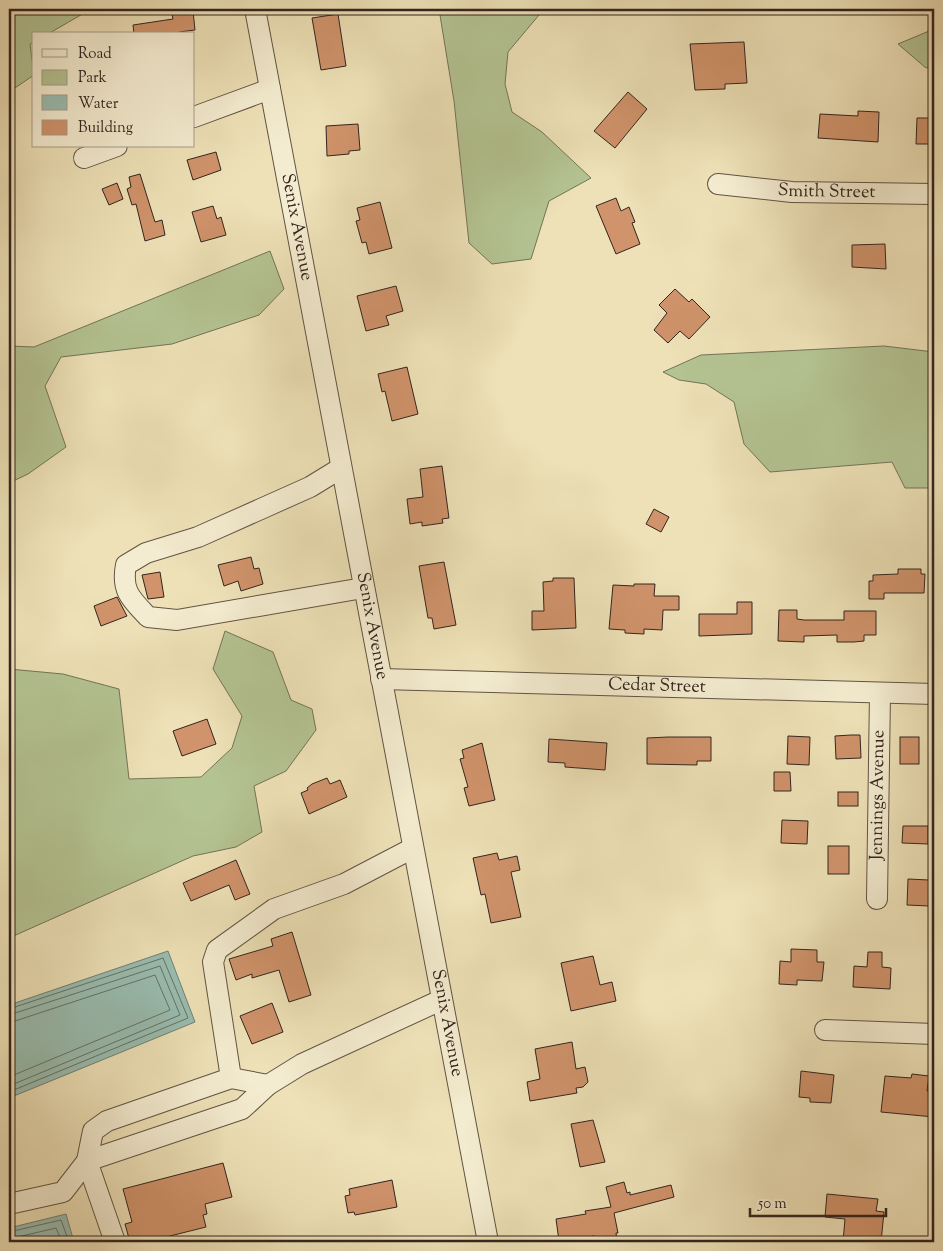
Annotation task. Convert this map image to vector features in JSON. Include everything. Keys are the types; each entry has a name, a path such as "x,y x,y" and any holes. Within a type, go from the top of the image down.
{"street":[{"name":"Senix Avenue","path":"255,9 488,1242"},
{"path":"195,118 270,89"},
{"path":"84,158 112,148"},
{"name":"Smith Street","path":"718,184 792,192 934,194"},
{"path":"341,468 310,486 206,533 146,553 126,565 123,581 131,600 148,618 177,620 363,588"},
{"name":"Cedar Street","path":"381,680 934,694"},
{"name":"Jennings Avenue","path":"876,899 880,693"},
{"path":"231,1078 213,962 218,950 274,909 344,884 413,848"},
{"path":"9,1204 63,1192 87,1162 242,1109 268,1085 302,1064 441,1000"},
{"path":"825,1030 934,1034"},
{"path":"115,1242 87,1162 92,1131 107,1121 231,1078 268,1085"}],"green space":[{"path":"18,9 91,9 51,32 32,32 32,43 30,44 32,76 9,92 9,20"},
{"path":"439,9 544,9 508,52 505,84 512,112 542,132 591,178 549,201 531,259 492,264 469,243 454,101"},
{"path":"934,29 934,66 926,68 898,44"},
{"path":"270,251 284,289 259,315 172,344 61,357 45,386 66,447 28,474 9,483 9,346 34,347"},
{"path":"884,346 934,352 934,488 905,488 892,462 770,472 744,444 734,402 706,384 679,380 663,372 701,355"},
{"path":"225,631 273,652 291,700 312,709 316,730 286,771 254,786 262,832 236,847 193,856 9,938 9,669 63,674 119,689 129,779 201,777 232,748 242,716 213,669"}],"water":[{"path":"168,951 195,1022 9,1098 9,1005"},
{"path":"66,1214 74,1242 9,1242 9,1228"}],"building":[{"path":"193,11 195,30 134,32 133,25 173,19 172,14"},
{"path":"338,14 346,66 321,70 312,18"},
{"path":"744,42 747,83 725,84 725,89 695,90 690,44"},
{"path":"628,92 647,109 615,148 594,131"},
{"path":"858,111 879,112 878,142 818,138 820,114 858,116"},
{"path":"917,118 934,118 934,144 916,144"},
{"path":"358,124 360,150 349,151 349,154 327,156 326,126"},
{"path":"216,152 221,170 193,180 187,160"},
{"path":"140,174 155,222 162,220 165,235 145,241 136,204 132,205 127,189 131,187 129,177"},
{"path":"117,183 123,199 109,205 102,189"},
{"path":"616,198 621,211 629,207 635,222 632,223 640,244 616,254 596,206"},
{"path":"380,202 392,248 369,254 366,242 362,243 356,221 360,220 357,208"},
{"path":"213,206 217,219 221,217 226,235 201,242 192,212"},
{"path":"885,244 886,269 852,267 852,245"},
{"path":"396,286 403,311 386,316 389,325 366,331 357,296"},
{"path":"675,289 689,302 692,299 710,317 689,339 680,331 668,343 654,330 667,313 659,305"},
{"path":"407,367 418,414 392,421 385,391 382,392 378,374"},
{"path":"442,466 449,518 442,519 443,523 422,526 422,522 410,524 407,499 423,497 420,469"},
{"path":"654,509 669,517 661,532 646,524"},
{"path":"251,557 254,569 259,568 263,584 241,591 238,581 224,586 218,565"},
{"path":"444,562 456,625 434,629 432,618 428,618 419,566"},
{"path":"898,569 921,569 921,574 925,574 924,593 884,593 884,599 869,599 869,581 873,581 873,575 898,574"},
{"path":"160,572 164,597 148,599 142,575"},
{"path":"553,578 574,578 576,628 532,630 532,611 544,611 543,582 553,581"},
{"path":"634,584 655,584 654,596 679,596 679,610 663,610 662,630 644,629 644,634 625,633 625,630 609,629 613,585 634,586"},
{"path":"117,597 127,616 101,626 94,606"},
{"path":"737,602 752,602 752,634 699,636 699,614 737,614"},
{"path":"779,610 797,610 797,619 804,620 844,620 844,611 876,611 876,635 864,635 864,641 854,642 837,642 837,635 804,636 804,642 778,641"},
{"path":"207,719 216,744 182,756 173,731"},
{"path":"860,735 861,758 836,759 835,736"},
{"path":"788,736 810,737 809,765 787,764"},
{"path":"711,737 711,761 697,761 697,765 647,764 647,738"},
{"path":"900,737 919,737 919,764 900,764"},
{"path":"549,739 607,743 605,770 565,767 565,763 548,762"},
{"path":"482,743 495,800 469,806 464,788 468,787 460,759 464,758 462,750"},
{"path":"774,772 790,772 791,791 774,791"},
{"path":"327,778 330,784 340,780 347,797 309,814 301,793 308,790 307,788 312,784"},
{"path":"838,792 858,792 858,806 838,806"},
{"path":"782,820 808,821 807,844 781,843"},
{"path":"903,826 928,826 928,844 902,843"},
{"path":"828,846 849,846 849,874 828,874"},
{"path":"497,853 499,860 517,856 520,870 511,872 521,917 491,923 485,894 481,895 473,858"},
{"path":"236,860 250,894 235,900 229,885 191,901 183,883"},
{"path":"908,879 929,880 929,883 934,883 934,903 929,903 929,906 907,905"},
{"path":"292,932 311,995 289,1002 279,970 252,978 252,974 236,980 229,959 273,946 271,939"},
{"path":"791,949 817,950 817,962 824,962 822,981 797,980 797,985 779,984 780,961 791,962"},
{"path":"868,952 882,952 882,967 891,968 890,989 853,987 854,966 867,967"},
{"path":"593,956 600,985 612,982 616,1001 571,1011 561,963"},
{"path":"272,1003 283,1032 252,1044 240,1016"},
{"path":"572,1042 576,1069 585,1067 588,1082 583,1087 576,1088 577,1093 530,1101 527,1082 540,1079 535,1049"},
{"path":"801,1071 834,1075 831,1103 810,1102 810,1098 799,1097"},
{"path":"912,1074 929,1076 927,1091 934,1091 934,1117 881,1112 885,1076 911,1078"},
{"path":"593,1120 605,1162 580,1167 571,1124"},
{"path":"223,1163 232,1197 205,1204 207,1214 203,1215 206,1227 146,1242 130,1242 125,1224 132,1222 123,1189"},
{"path":"392,1180 397,1207 355,1215 354,1212 348,1213 345,1196 350,1195 349,1189"},
{"path":"624,1182 627,1193 630,1192 630,1195 671,1185 674,1197 614,1213 618,1233 616,1233 617,1242 595,1242 594,1236 559,1241 556,1219 586,1214 585,1211 611,1207 606,1187"},
{"path":"827,1194 878,1199 876,1211 884,1212 881,1242 843,1242 845,1219 825,1217"}]}
